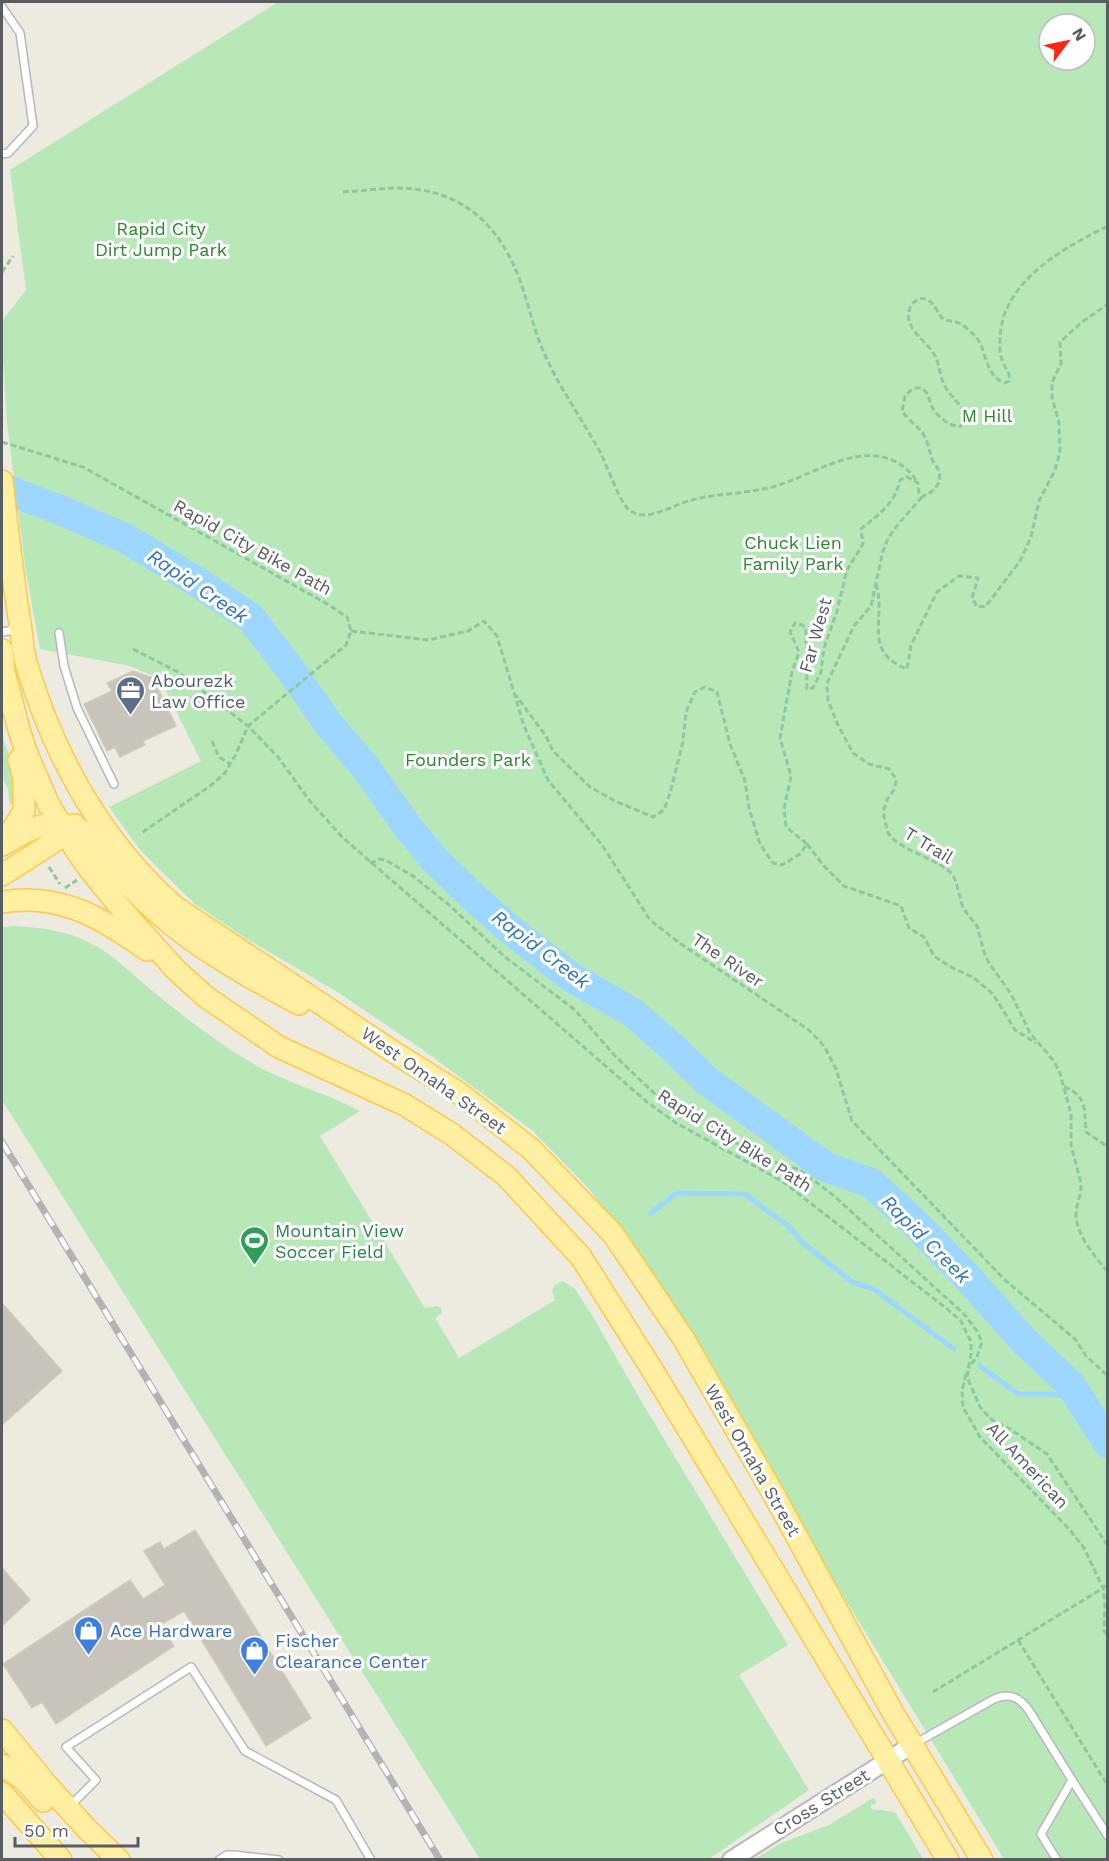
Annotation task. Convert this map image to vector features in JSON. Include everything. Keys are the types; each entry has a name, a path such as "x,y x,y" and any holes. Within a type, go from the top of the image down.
{"main road":[{"name":"West Omaha Street","path":"2,481 15,590 11,631 56,742 78,787 97,818 153,888 175,907 459,1093 531,1149 613,1234 683,1338 774,1495 893,1713 982,1860"},
{"name":"West Omaha Street","path":"2,650 3,674 26,752 39,783 90,870 177,971 206,997 279,1047 405,1105 453,1135 506,1176 581,1257 653,1371 948,1860"},
{"path":"2,708 20,764 25,794 21,816 3,844"},
{"path":"2,875 66,828 80,811 81,799 78,787"},
{"path":"3,844 38,826 53,823 91,837 131,888 213,956 296,1003 398,1055"},
{"path":"2,902 39,901 78,909 107,922 177,971"},
{"path":"2,1730 68,1808 118,1860"},
{"path":"2,1765 24,1780 100,1860"},
{"path":"2,1793 61,1860"}],"street":[{"name":"Cross Street","path":"731,1860 912,1745"}],"lane":[{"path":"2,154 8,153 33,126 20,33 2,5 7,2"},
{"path":"59,633 64,666 77,708 114,784"},
{"path":"68,1808 96,1780 66,1747 190,1667 245,1751 336,1800 371,1860"},
{"path":"912,1745 994,1699 1002,1696 1017,1698 1030,1712 1107,1836"},
{"path":"1058,1860 1041,1834 1072,1780"},
{"path":"219,1860 227,1855 234,1855 279,1860"}],"path":[{"path":"343,192 394,188 441,194 466,206 490,228 518,274 546,357 601,453 623,502 633,513 646,515 693,499 770,488 833,464 862,457 885,458 896,462 913,474 922,497 934,491 938,486 939,471 924,436 902,411 904,396 914,388 925,391 937,414 952,426 961,426 966,417 965,412 946,389 936,358 915,332 909,314 911,306 917,300 926,299 932,303 942,318 964,327 978,340 985,360 995,376 1005,383 1009,381 1010,375 1001,358 1000,332 1007,309 1018,289 1044,265 1068,248 1107,226"},
{"path":"2,272 13,256"},
{"path":"876,582 880,595 877,628 883,651 895,664 907,669 911,645 937,592 959,576 978,578 972,598 977,607 986,606 1020,561 1031,537 1039,501 1055,470 1060,452 1059,423 1052,397 1052,382 1061,364 1060,342 1107,304"},
{"name":"Rapid City Bike Path","path":"2,442 83,467 329,605 347,617 351,631"},
{"name":"Far West","path":"807,844 786,827 784,809 791,776 780,738 789,684 799,652 790,632 795,623 806,628 807,688 813,688 821,672 824,648 837,611 847,570 863,544 861,529 888,507 898,490 900,480 907,477 918,483"},
{"name":"T Trail","path":"922,497 888,539 883,550 871,606 854,626 828,681 826,692 846,744 852,753 869,765 889,769 896,779 895,788 884,809 888,833 908,849 950,871 956,882 963,908 977,926 989,963 1011,994 1030,1033 1053,1060 1064,1087 1071,1114 1071,1145 1082,1189 1077,1206 1078,1223 1083,1237 1107,1272"},
{"name":"The River","path":"351,631 428,640 468,631 484,621 497,636 524,726 548,780 602,845 650,920 681,944 808,1030 824,1046 836,1069 852,1121 1006,1281 1075,1339 1086,1356 1107,1376"},
{"path":"140,834 210,786 225,772 248,726 345,645 351,631"},
{"name":"Rapid City Bike Path","path":"133,649 178,672 248,726 278,757 309,800 342,837 647,1102 676,1123 782,1181 961,1321 970,1342 971,1354 967,1377 980,1407 992,1420 1010,1429 1047,1454 1107,1546"},
{"path":"514,693 546,735 553,751 590,787 652,817 664,810 670,793 683,742 686,712 694,692 705,687 717,692 730,744 745,781 749,808 760,844 773,863 782,865 800,854 807,844 844,886 901,906 909,928 924,937 934,956 974,978 993,994 1015,1030 1040,1045"},
{"path":"212,741 219,757 230,764"},
{"name":"All American","path":"370,863 380,859 387,861 413,876 448,904 505,957 576,1010 616,1057 655,1094 709,1125 756,1156 800,1170 833,1195 964,1314 982,1342 977,1357 967,1369 962,1391 963,1407 980,1437 1070,1530 1084,1548 1105,1586 1104,1631 1107,1636"},
{"path":"48,866 59,883 66,886"},
{"path":"1064,1087 1074,1090 1083,1100 1086,1132 1107,1147"},
{"path":"933,1692 1105,1586"},
{"path":"1018,1640 1107,1786"}],"green space":[{"name":"Founders Park","path":"278,2 1107,2 1107,1859 1004,1859 637,1259 590,1190 533,1131 423,1050 339,993 247,939 195,904 141,851 109,807 201,761 160,679 130,666 40,649 26,572 7,423 2,342 2,321 26,290 10,170"},
{"path":"2,736 16,774 19,799 13,804 10,804 8,789 2,778"},
{"path":"15,926 63,932 98,948 114,958 213,1038 239,1055 265,1070 360,1111 320,1136 425,1308 437,1306 441,1308 442,1313 435,1318 459,1358 555,1300 552,1290 555,1285 563,1281 575,1289 788,1645 739,1675 809,1790 709,1859 480,1859 2,1100 2,927"},
{"path":"873,1798 877,1803 870,1806 872,1809 895,1812 923,1859 755,1859 781,1843 829,1825"}],"building":[{"name":"Abourezk Law Office","path":"133,671 153,678 176,726 143,741 145,745 120,757 115,747 107,751 84,704 112,691 107,683"},
{"path":"2,1303 62,1371 2,1425"},
{"path":"195,1530 311,1718 266,1746 184,1611 160,1625 174,1646 56,1724 42,1702 32,1708 3,1664 130,1580 143,1599 165,1585 144,1551 160,1542 164,1549"},
{"path":"2,1568 30,1600 2,1626"}],"waterway":[{"name":"Rapid Creek","path":"2,488 127,539 251,618 330,726 366,768 407,826 433,858 470,894 507,927 571,977 633,1013 707,1081 826,1167 871,1183 911,1219 1025,1342 1071,1385 1108,1443"},
{"path":"651,1213 677,1193 745,1194 787,1225 803,1243 852,1282 874,1289 954,1349"},
{"path":"980,1366 1018,1394 1050,1394 1079,1398"}],"railway":[{"path":"2,1142 440,1860"}],"place":[{"name":"Abourezk Law Office","path":"130,716"},
{"name":"Mountain View Soccer Field","path":"254,1266"},
{"name":"Ace Hardware","path":"89,1656"},
{"name":"Fischer Clearance Center","path":"254,1676"}],"park label":[{"name":"Rapid City Dirt Jump Park","path":"161,238"},
{"name":"M Hill","path":"987,415"},
{"name":"Chuck Lien Family Park","path":"793,552"}]}
